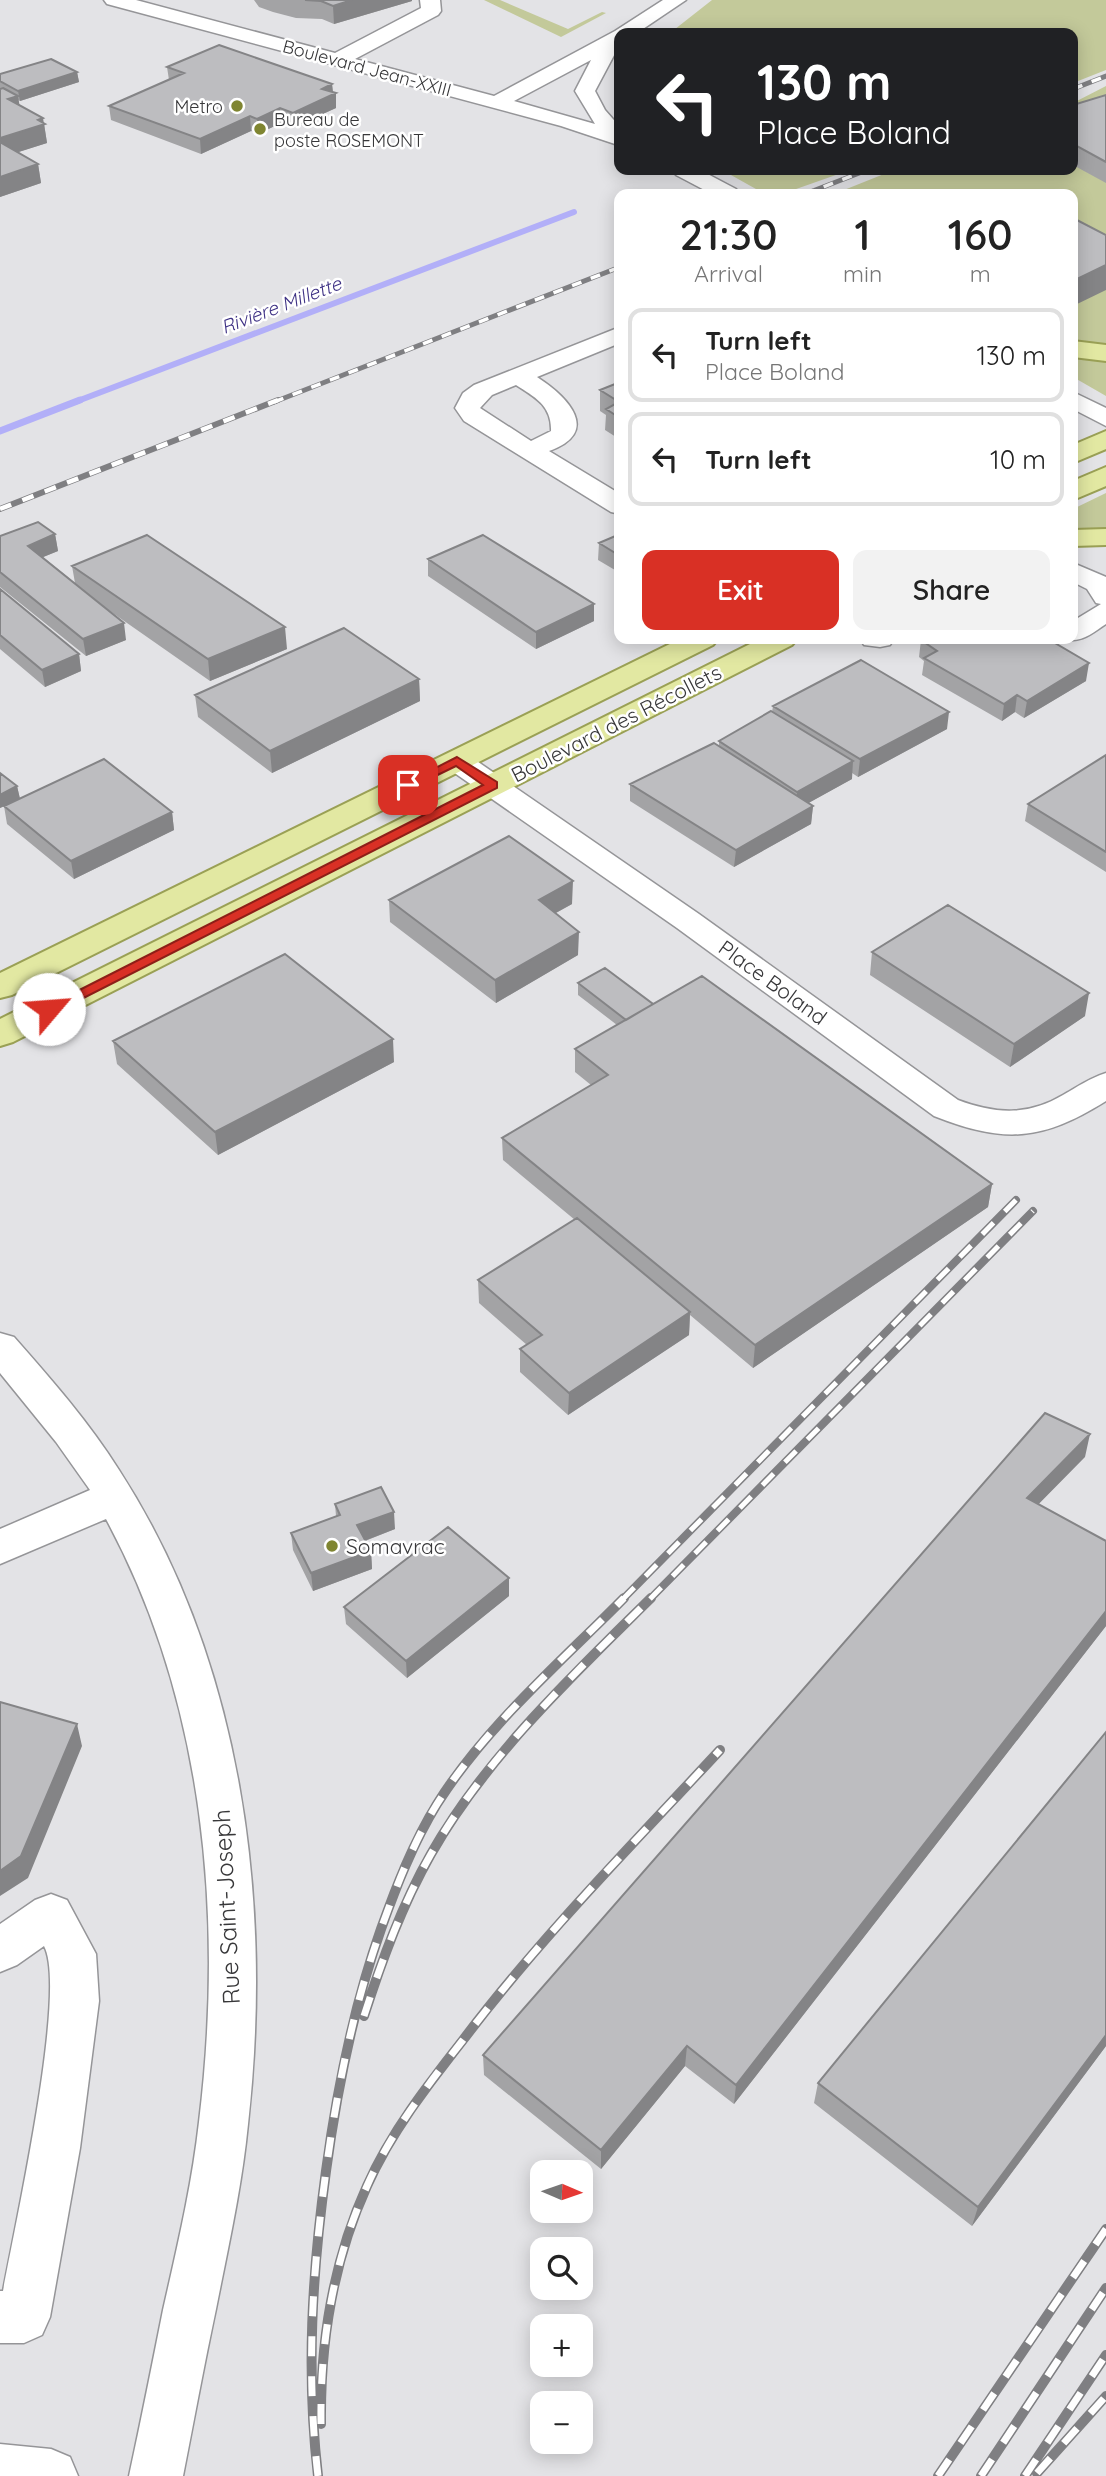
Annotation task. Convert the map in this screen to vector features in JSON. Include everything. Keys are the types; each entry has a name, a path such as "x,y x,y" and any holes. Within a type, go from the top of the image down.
{"main road":[{"path":"1078,350 1106,353"},
{"path":"1078,453 1106,439"},
{"path":"1078,489 1106,475"},
{"path":"1078,538 1106,537"},
{"name":"Boulevard des Récollets","path":"0,987 693,644"},
{"name":"Boulevard des Récollets","path":"0,1034 772,644"}],"street":[{"name":"Boulevard Jean-XXIII","path":"114,0 614,138"},
{"path":"337,60 431,11 430,0"},
{"path":"632,28 676,0"},
{"path":"496,103 614,39"},
{"path":"614,44 585,91 596,112 614,133"},
{"path":"693,175 719,189"},
{"path":"614,336 483,390 472,398 467,408 473,416 614,502"},
{"path":"518,375 552,400 563,411 565,422 564,433 554,441 529,450"},
{"path":"1078,402 1106,418"},
{"path":"1078,574 1097,583 1106,597"},
{"path":"1078,629 1106,611"},
{"name":"Place Boland","path":"457,761 699,929 946,1108 974,1120 1018,1123 1044,1119 1106,1085"},
{"name":"Rue Saint-Joseph","path":"0,1347 64,1422 115,1497 152,1567 190,1668 220,1798 229,1889 231,2026 224,2123 209,2214 156,2476"},
{"path":"0,1547 115,1497"},
{"path":"0,1950 51,1915 70,1945 76,1977 55,2148 24,2317 0,2317"},
{"path":"0,2471 51,2476"}],"green space":[{"path":"484,0 500,0 568,29 602,12 606,13 561,37"},
{"path":"712,0 1106,0 1106,70 1078,81 1078,28 676,28"},
{"path":"1106,86 1106,346 1078,341 1078,189 846,189 882,175 1078,175 1078,100"},
{"path":"731,175 836,175 796,189 756,189"},
{"path":"1078,356 1106,359 1106,396 1078,380"},
{"path":"1106,493 1106,530 1078,530 1078,507"}],"building":[{"path":"305,0 352,0 333,6 321,1"},
{"name":"Metro","path":"219,45 332,84 322,89 336,93 293,113 280,108 257,119 250,116 200,139 109,106 184,73 167,67"},
{"path":"51,59 77,72 18,91 0,81 0,74"},
{"path":"0,89 18,96 8,99 43,118 38,120 45,124 0,138"},
{"path":"1106,95 1106,162 1078,147 1078,103"},
{"path":"0,142 38,164 0,177"},
{"path":"1078,221 1106,235 1106,265 1078,279"},
{"path":"614,384 614,399 600,390"},
{"path":"614,405 614,414 606,409"},
{"path":"38,522 55,534 28,546 124,623 83,639 0,572 0,536"},
{"path":"147,535 285,627 208,659 72,566"},
{"path":"483,535 594,604 536,632 428,559"},
{"path":"614,537 614,552 599,543"},
{"path":"0,589 79,654 42,670 0,635"},
{"path":"344,628 419,679 270,751 195,695"},
{"path":"927,644 1057,644 1089,663 1027,701 1017,695 1004,704 924,658 937,651"},
{"path":"861,660 949,712 860,759 773,706"},
{"path":"771,711 853,761 797,792 719,741"},
{"path":"714,743 813,806 736,850 630,784"},
{"path":"1106,755 1106,852 1028,804"},
{"path":"104,759 172,812 71,861 4,806"},
{"path":"0,773 17,786 0,795"},
{"path":"509,836 573,881 539,900 579,932 495,980 389,900"},
{"path":"948,905 1089,993 1014,1044 872,952"},
{"path":"285,954 393,1039 215,1132 113,1041"},
{"path":"605,968 653,1004 626,1020 578,983"},
{"path":"702,976 992,1184 755,1345 502,1138 608,1075 575,1049"},
{"path":"577,1218 690,1312 569,1393 520,1349 542,1335 478,1280"},
{"path":"1045,1413 1090,1434 1027,1498 1106,1541 1106,1611 736,2085 687,2046 601,2150 483,2055"},
{"path":"381,1487 394,1512 357,1525 371,1551 311,1573 291,1533 340,1515 335,1504"},
{"path":"448,1527 509,1578 406,1661 344,1607"},
{"path":"0,1702 77,1724 21,1856 0,1871"},
{"path":"1106,1732 1106,2035 978,2207 818,2083"}],"waterway":[{"name":"Rivière Millette","path":"75,402 574,212"},
{"name":"Rivière Millette","path":"0,431 80,400"}],"railway":[{"path":"1078,87 1106,76"},
{"path":"818,189 854,175"},
{"path":"274,402 614,269"},
{"path":"0,509 278,400"},
{"path":"623,1599 1016,1200"},
{"path":"651,1598 1033,1211"},
{"path":"364,2016 402,1913 431,1854 453,1818 477,1784 532,1719 651,1598"},
{"path":"318,2476 312,2399 312,2323 321,2209 347,2049 381,1929 420,1834 456,1775 525,1696 623,1599"},
{"path":"321,2424 326,2332 337,2273 355,2214 387,2147 436,2075 524,1965 720,1750"},
{"path":"938,2476 1106,2229"},
{"path":"981,2476 1106,2288"},
{"path":"1025,2476 1106,2355"},
{"path":"1037,2473 1106,2396"}],"place":[{"name":"Metro","path":"237,106"},
{"name":"Bureau de poste ROSEMONT","path":"260,129"},
{"name":"Somavrac","path":"332,1546"}],"route":[{"path":"49,1009 492,785 457,761 408,785"}]}
